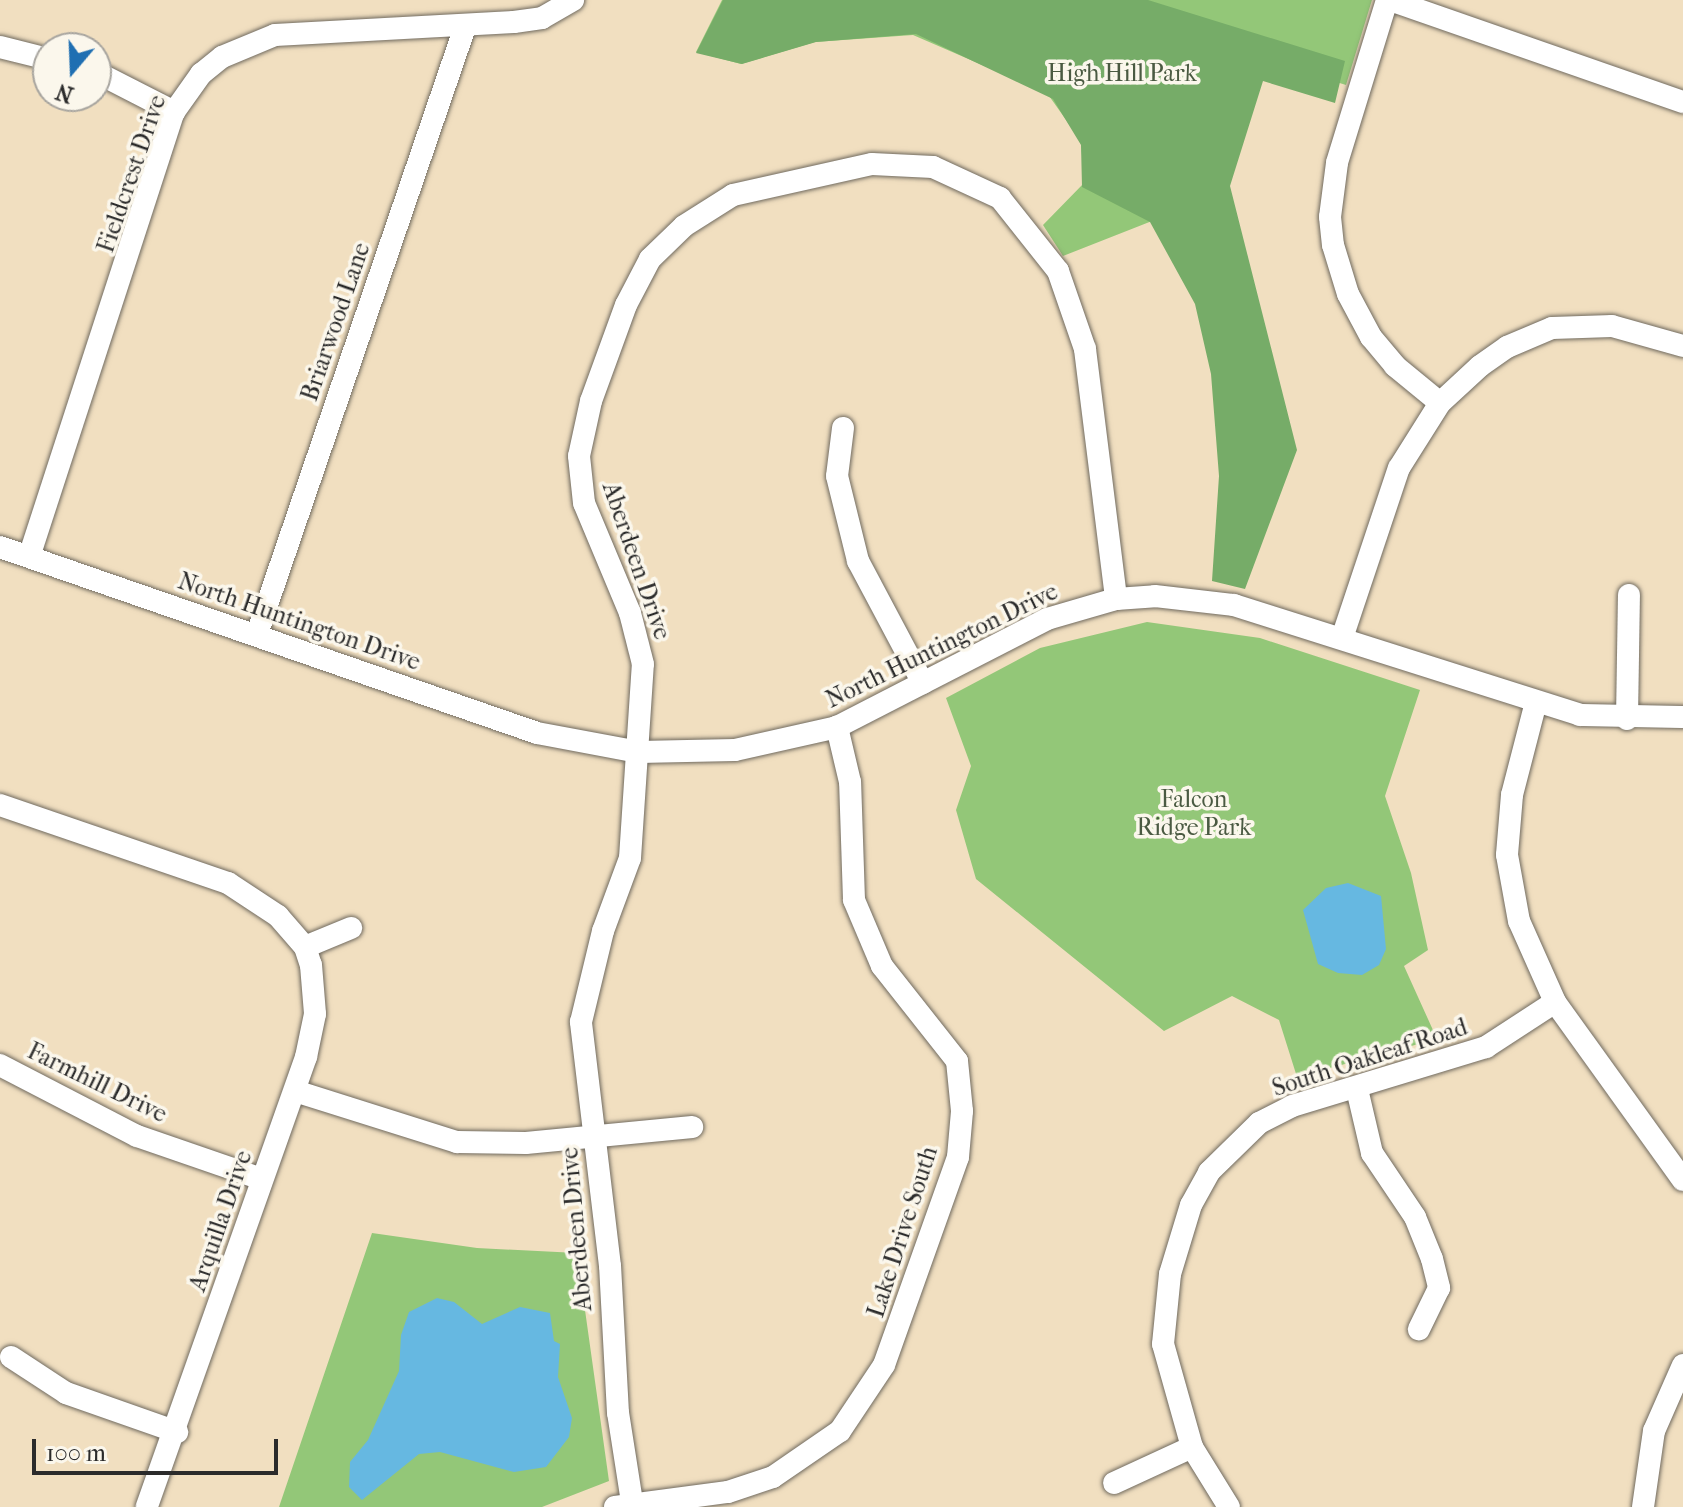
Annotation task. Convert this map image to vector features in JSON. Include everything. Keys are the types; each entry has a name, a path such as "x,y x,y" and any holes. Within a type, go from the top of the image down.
{"street":[{"name":"Fieldcrest Drive","path":"30,554 109,325 174,112 201,74 222,57 275,35 378,25 465,27 542,18 573,0"},
{"path":"1440,403 1395,366 1371,337 1348,294 1333,245 1330,217 1337,163 1388,0 1683,102"},
{"name":"Briarwood Lane","path":"257,634 465,27"},
{"path":"0,47 32,55"},
{"path":"112,80 174,112"},
{"name":"Aberdeen Drive","path":"624,1505 610,1266 581,1022 603,931 630,858 644,695 639,639 584,503 582,435 626,305 650,259 684,226 733,195 872,164 904,162 954,173 1000,198 1020,217 1058,271 1085,349 1116,599"},
{"path":"1342,638 1399,468 1440,403 1507,347 1552,328 1612,326 1683,346"},
{"path":"843,428 837,476 858,561 923,683"},
{"name":"North Huntington Drive","path":"0,547 30,554 537,733 639,752 747,748 837,727 1047,619 1116,599 1155,596 1234,605 1580,715 1627,719 1683,717"},
{"path":"1627,719 1629,595"},
{"path":"1536,702 1519,753 1507,855 1519,921 1555,1002 1683,1180"},
{"name":"Lake Drive South","path":"624,1505 729,1499 800,1462 857,1412 896,1338 958,1157 962,1111 957,1061 882,966 854,900 850,782 837,727"},
{"name":"Arquilla Drive","path":"0,805 228,883 278,916 305,947 311,965 315,1014 295,1091 262,1179 177,1432 147,1507"},
{"path":"305,947 351,928"},
{"name":"South Oakleaf Road","path":"1229,1507 1192,1447 1163,1344 1163,1319 1191,1205 1223,1156 1259,1123 1292,1106 1357,1089 1486,1047 1555,1002"},
{"name":"Farmhill Drive","path":"0,1065 137,1136 262,1179"},
{"path":"1357,1089 1372,1153 1415,1217 1432,1259 1439,1288 1419,1329"},
{"path":"295,1091 457,1142 594,1137 692,1127"},
{"path":"11,1357 66,1393 177,1432"},
{"path":"1643,1507 1654,1431 1683,1365"},
{"path":"1114,1483 1192,1447"}],"green space":[{"name":"High Hill Park","path":"722,0 1372,0 1346,85 1212,43 1152,221 1063,256 1043,225 1084,183 1081,141 1047,93 913,35 815,42 741,64 696,52"},
{"path":"723,0 1148,0 1345,61 1335,103 1263,81 1230,186 1297,450 1245,589 1212,581 1219,476 1211,374 1195,304 1150,222 1082,187 1081,145 1053,99 916,34 816,42 742,64 696,53"},
{"name":"Falcon Ridge Park","path":"1147,622 1260,638 1420,690 1385,796 1411,873 1428,950 1404,966 1437,1039 1297,1077 1279,1020 1232,996 1164,1031 976,879 956,810 971,766 946,698 1040,648"},
{"path":"372,1233 477,1248 577,1253 609,1481 542,1507 279,1507"}],"water":[{"path":"1348,883 1381,896 1386,949 1379,965 1362,975 1338,973 1318,964 1303,910 1326,888"},
{"path":"437,1298 454,1302 482,1324 520,1307 550,1313 554,1341 560,1344 558,1377 572,1418 569,1437 546,1467 514,1472 440,1452 419,1454 362,1500 349,1487 350,1462 368,1440 399,1371 401,1335 409,1312"}]}
